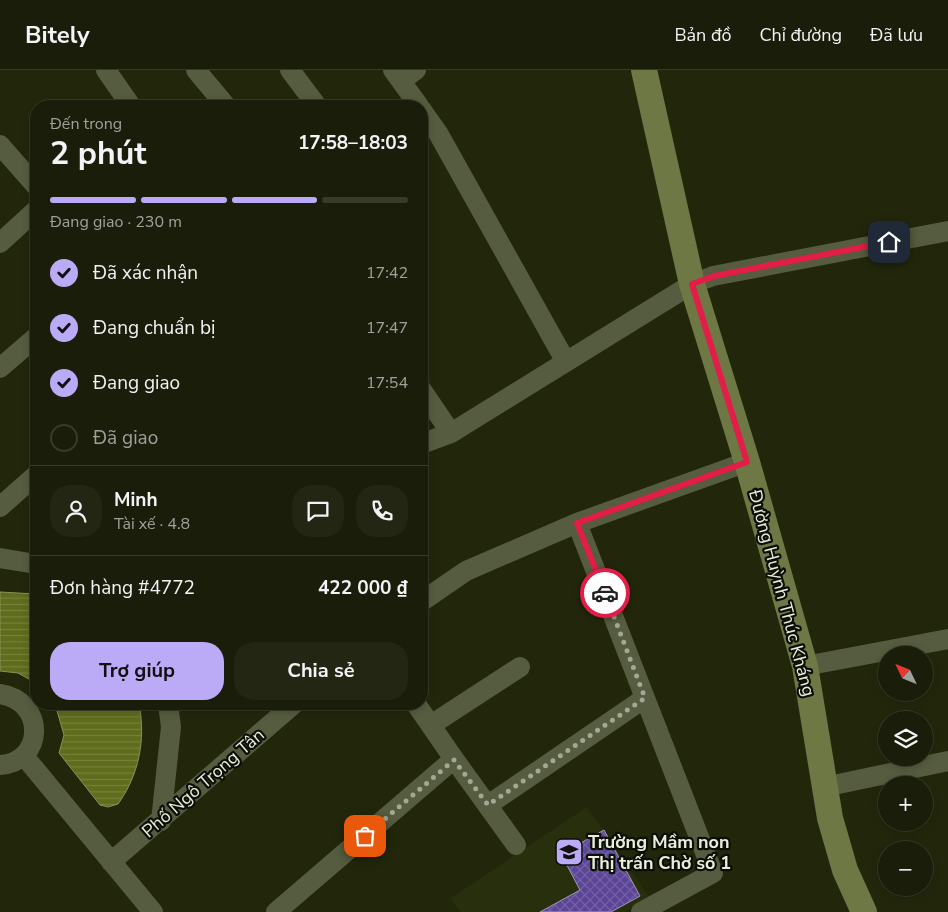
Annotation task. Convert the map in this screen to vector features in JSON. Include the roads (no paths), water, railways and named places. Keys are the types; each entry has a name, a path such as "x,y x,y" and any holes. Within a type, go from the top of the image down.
{"main road":[{"name":"Đường Huỳnh Thúc Kháng","path":"644,70 692,284 747,462 805,666 830,818 846,870 864,912"}],"street":[{"path":"106,70 127,100"},
{"path":"196,70 221,100"},
{"path":"290,70 312,100"},
{"path":"404,74 416,100"},
{"path":"428,119 438,133 566,362"},
{"path":"0,145 30,179"},
{"path":"0,243 30,216"},
{"path":"428,441 451,433 692,284 714,276 948,231"},
{"path":"0,368 30,342"},
{"path":"428,399 451,433"},
{"path":"428,597 466,571 577,523 747,462"},
{"path":"0,507 30,480"},
{"path":"577,523 713,873 641,912"},
{"path":"0,558 30,563"},
{"path":"805,666 948,639"},
{"path":"431,726 520,667"},
{"path":"0,694 19,700 32,716 34,737 24,756 16,761 0,765"},
{"path":"488,805 645,698"},
{"path":"161,820 171,727 169,710"},
{"name":"Phố Ngô Trọng Tân","path":"111,862 287,710"},
{"path":"420,710 516,845"},
{"path":"24,756 153,912"},
{"path":"276,912 454,760"},
{"path":"824,787 948,761"}],"place":[{"name":"Trường Mầm non Thị trấn Chờ số 1","path":"569,852"}]}
